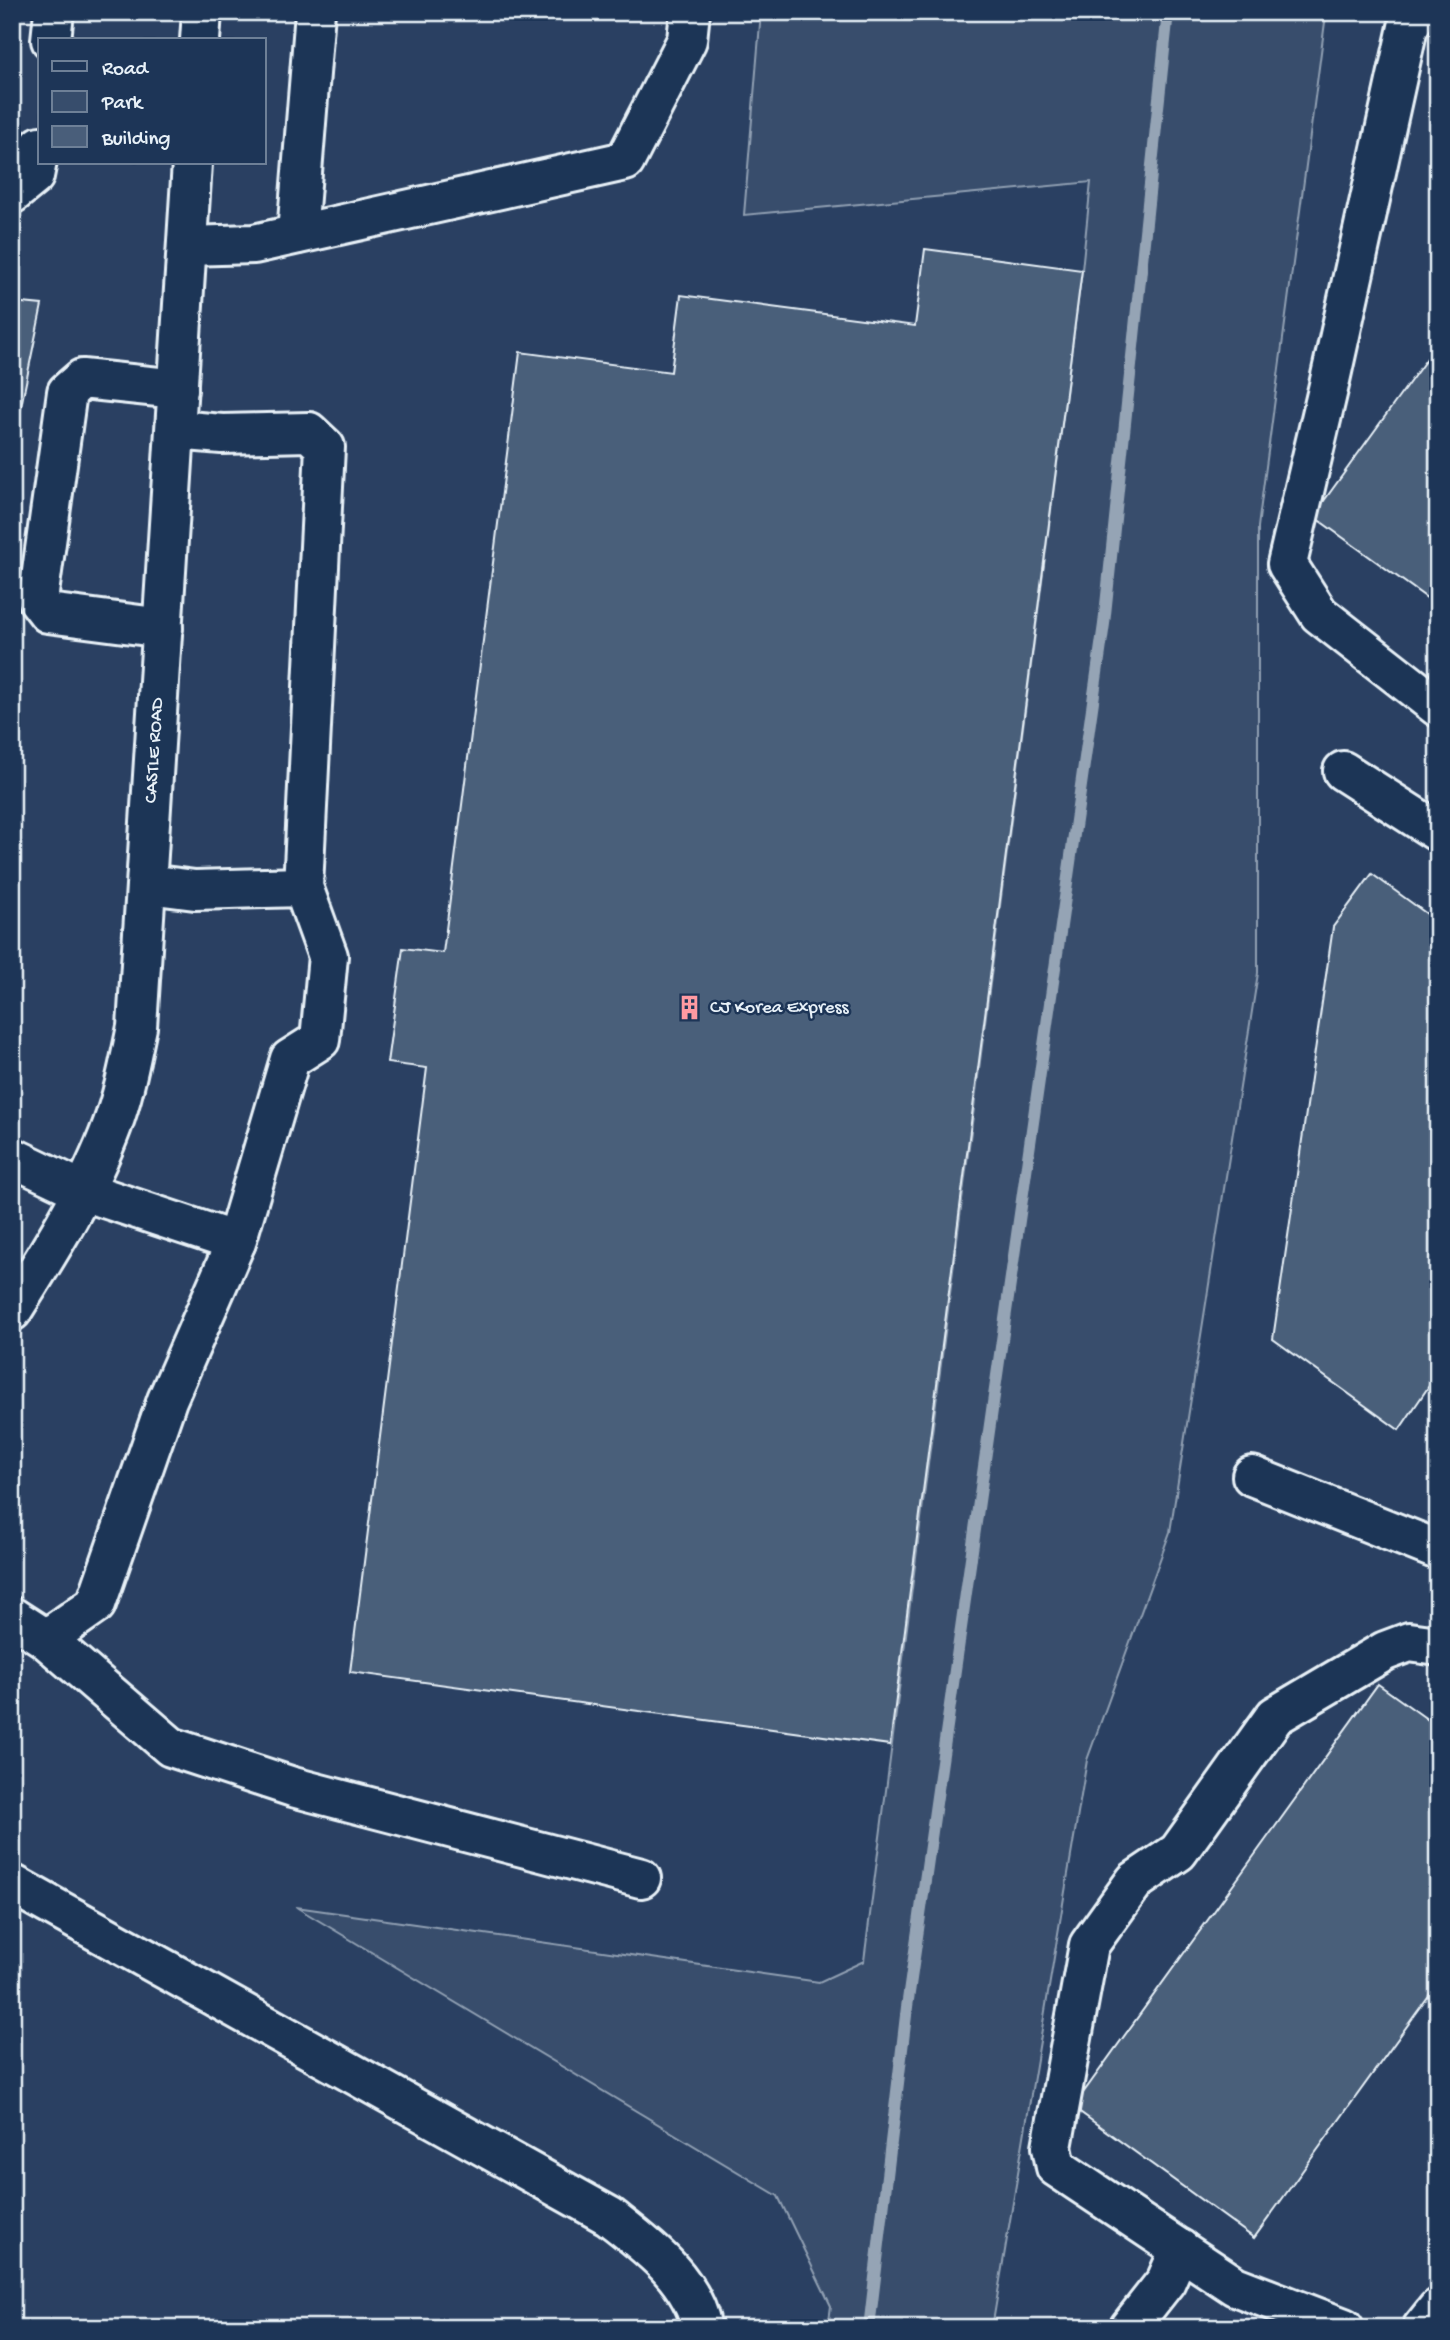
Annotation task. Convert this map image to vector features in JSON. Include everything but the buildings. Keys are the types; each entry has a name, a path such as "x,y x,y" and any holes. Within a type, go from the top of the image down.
{"street":[{"path":"51,38 54,12"},
{"path":"200,38 202,12"},
{"path":"298,234 315,12"},
{"path":"187,246 254,244 625,161 687,40 690,12"},
{"path":"1418,12 1408,27 1287,564 1319,614 1438,707"},
{"path":"12,194 34,176 38,156"},
{"name":"CASTLE ROAD","path":"12,1311 83,1191 112,1126 137,1027 192,164"},
{"path":"163,628 48,613 38,600 66,391 82,379 178,389"},
{"path":"46,1639 96,1604 167,1399 236,1242 290,1059 320,1040 328,956 303,887 325,447 309,432 222,434 176,429"},
{"path":"1343,771 1438,832"},
{"path":"148,884 195,890 303,887"},
{"path":"12,1157 83,1191 236,1242"},
{"path":"1252,1476 1438,1550"},
{"path":"12,1617 46,1639 171,1748 293,1787 641,1878"},
{"path":"1344,2328 1235,2286 1056,2167 1052,2147 1089,1945 1135,1881 1178,1852 1275,1716 1385,1651 1423,1644"},
{"path":"12,1884 609,2216 653,2251 681,2281 699,2313 702,2328"},
{"path":"1129,2328 1166,2281 1180,2249"},
{"path":"1422,2328 1438,2308"}],"shaded area":[{"path":"12,12 1438,12 1438,2328 12,2328"}],"green space":[{"path":"761,12 1332,12 1325,22 1258,527 1258,973 1170,1532 1087,1760 992,2328 828,2328 831,2306 778,2196 296,1907 819,1982 864,1961 1082,270 1091,182 744,215"}],"waterway":[{"path":"869,2328 907,2007 1104,624 1168,12"}],"place":[{"name":"CJ Korea Express","path":"690,1008"}]}
